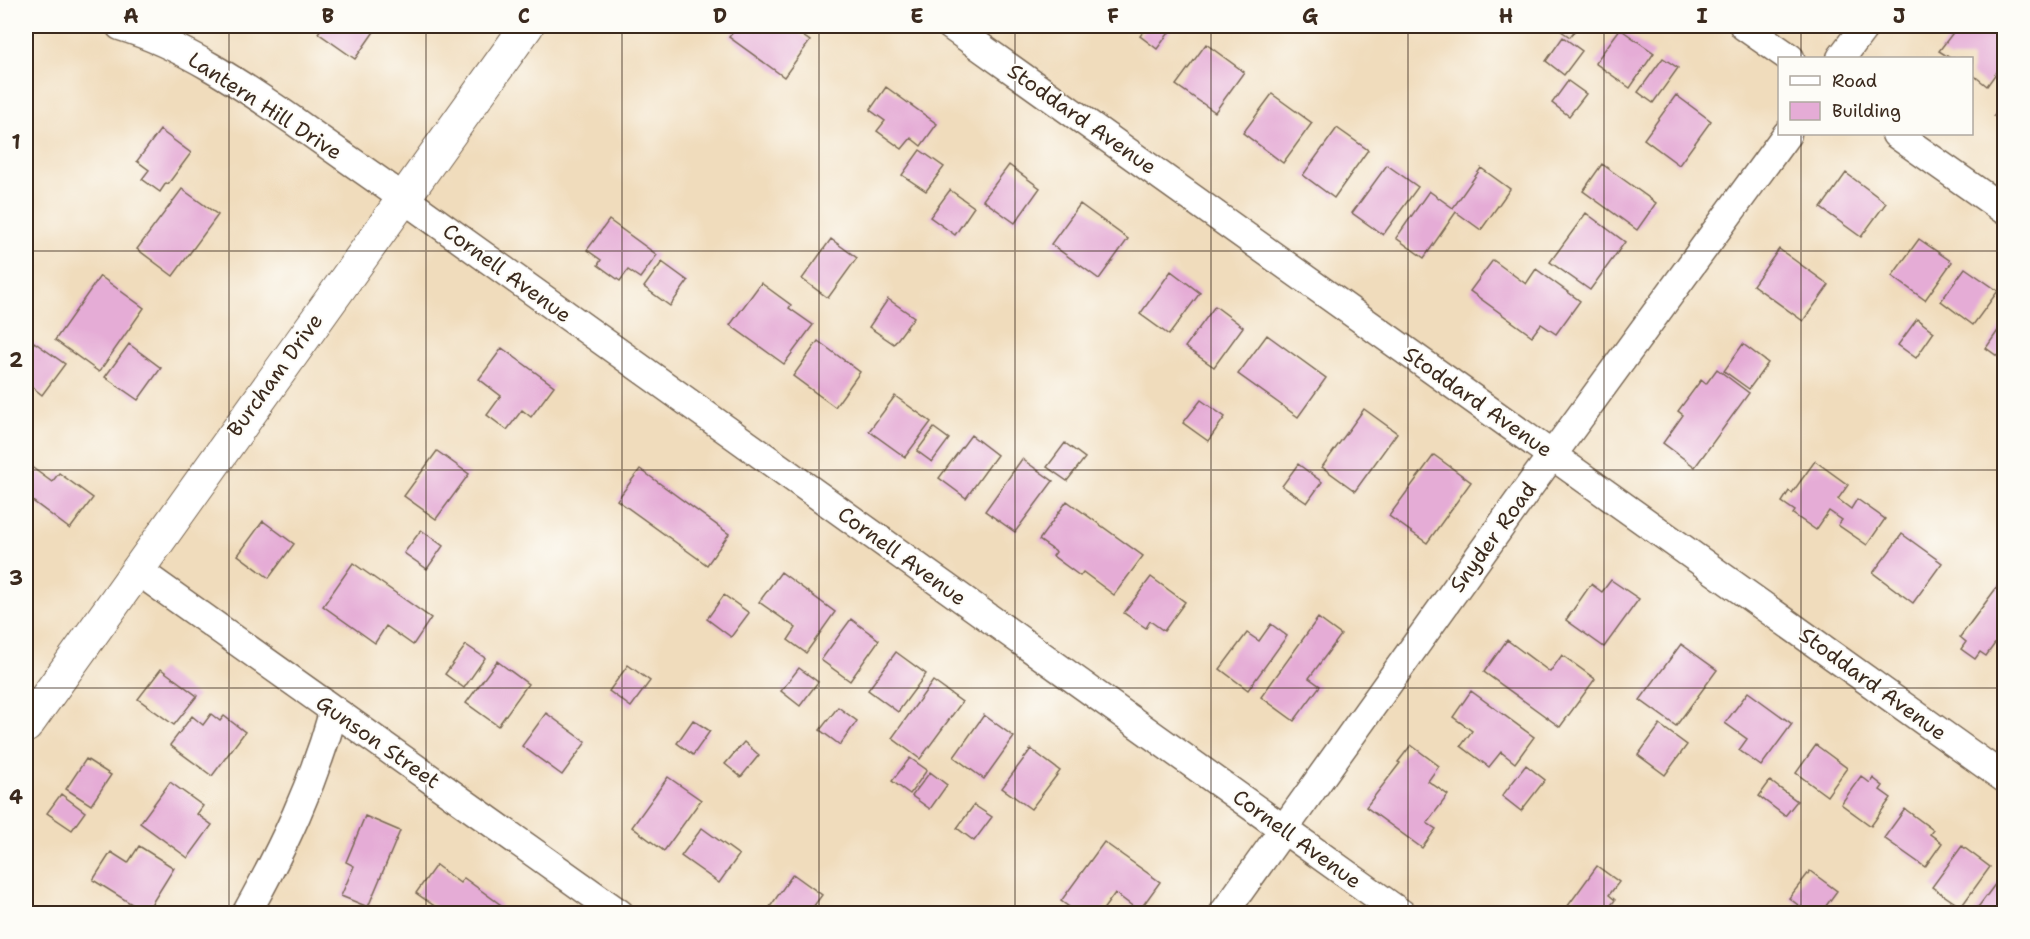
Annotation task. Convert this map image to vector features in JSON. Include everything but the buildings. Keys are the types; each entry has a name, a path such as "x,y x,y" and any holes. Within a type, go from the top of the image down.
{"street":[{"name":"Lantern Hill Drive","path":"120,26 179,50 222,74 256,95 403,198"},
{"name":"Burcham Drive","path":"26,726 527,26"},
{"name":"Stoddard Avenue","path":"951,26 2004,778"},
{"path":"1744,26 1789,57"},
{"path":"1842,57 1865,26"},
{"name":"Snyder Road","path":"1223,914 1552,455 1785,135"},
{"path":"1897,135 2004,210"},
{"name":"Cornell Avenue","path":"403,198 1401,914"},
{"name":"Gunson Street","path":"138,570 620,914"},
{"path":"246,914 281,851 308,791 334,710"}]}
